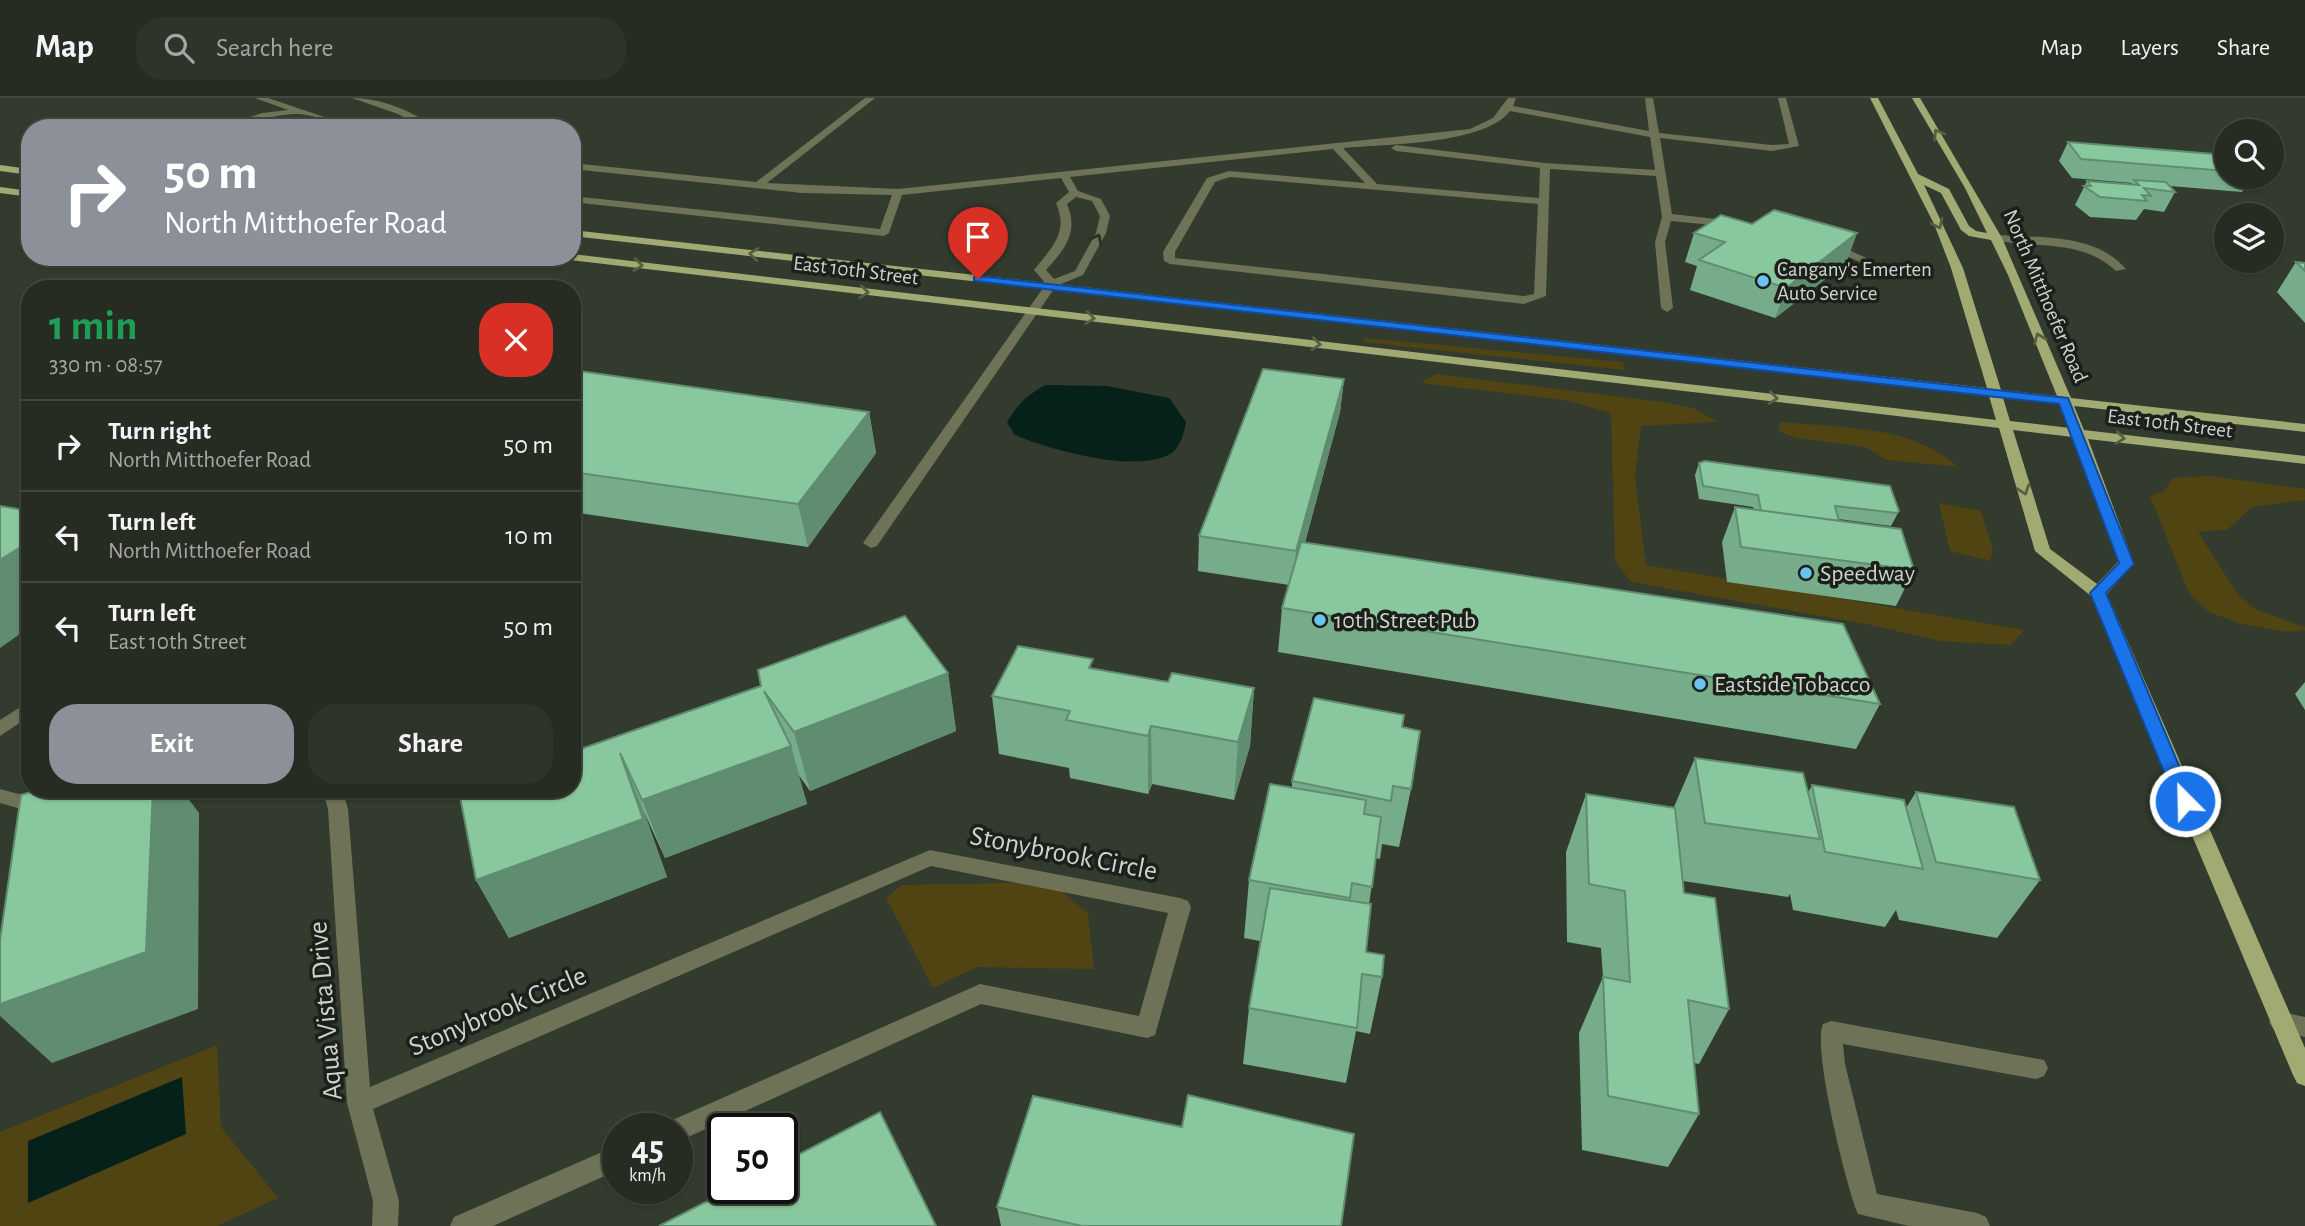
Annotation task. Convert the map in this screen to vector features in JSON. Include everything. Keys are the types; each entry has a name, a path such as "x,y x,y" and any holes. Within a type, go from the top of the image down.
{"main road":[{"path":"1874,98 1957,268 2043,551 2098,593 2305,1075"},
{"name":"North Mitthoefer Road","path":"1916,98 1997,238 2079,434 2126,564 2098,593"},
{"path":"0,168 21,171"},
{"path":"1914,176 1945,191 1965,228 1973,233 1997,238"},
{"path":"0,190 21,193"},
{"name":"East 10th Street","path":"581,234 2305,428"},
{"name":"East 10th Street","path":"581,258 2305,460"}],"street":[{"path":"259,98 325,119"},
{"path":"356,98 401,112 414,119"},
{"path":"759,185 871,98"},
{"path":"1649,98 1667,217 1660,242 1667,308"},
{"path":"581,167 839,192 898,192 1471,132 1498,121 1511,103 1656,135 1772,148 1794,146 1782,98"},
{"path":"252,119 300,111"},
{"path":"284,119 286,115"},
{"path":"1362,145 1545,166 1661,173"},
{"path":"1336,147 1373,185"},
{"path":"1218,160 1229,174"},
{"path":"1543,201 1229,174 1210,180 1169,252 1170,261 1524,300 1540,296 1545,166"},
{"path":"871,543 1051,286 1079,273 1104,224 1105,216 1096,199 1074,193 1065,176"},
{"path":"581,200 884,233 898,192"},
{"path":"1051,286 1040,270 1067,235 1069,217 1061,204 1074,193"},
{"path":"1667,217 1744,225"},
{"path":"1997,238 2090,248 2105,254 2120,269"},
{"path":"1816,239 1847,250 1873,264"},
{"path":"0,729 21,714"},
{"path":"0,796 56,811 72,798"},
{"name":"Aqua Vista Drive","path":"335,798 338,809 359,1104 386,1201 385,1226"},
{"name":"Stonybrook Circle","path":"359,1104 930,858 1180,907 1147,1028 980,994 693,1123"},
{"path":"2281,1022 2305,1027"},
{"path":"1977,1226 1867,1205 1833,1064 1832,1031 2036,1068"},
{"path":"463,1226 602,1164"}],"shaded area":[{"path":"1365,338 1623,362 1625,370 1363,342"},
{"path":"1436,374 1663,402 1693,408 1718,422 1641,426 1635,476 1646,565 2024,630 2011,645 1940,641 1871,625 1631,582 1615,561 1611,413 1565,400 1421,383"},
{"path":"1781,422 1897,435 1939,453 1958,467 1886,460 1866,447 1796,438 1778,431"},
{"path":"2210,476 2305,489 2305,500 2252,507 2227,530 2198,532 2239,596 2255,609 2305,627 2305,630 2287,632 2241,624 2209,612 2189,593 2150,496 2164,491 2173,478"},
{"path":"1939,503 1981,511 1993,549 1990,561 1950,551"},
{"path":"1051,882 1088,914 1094,969 977,967 933,988 886,898 902,885"},
{"path":"217,1045 221,1127 278,1198 217,1226 0,1226 0,1132"}],"water":[{"path":"1045,385 1107,386 1169,398 1186,422 1182,438 1173,452 1158,459 1117,461 1071,453 1015,435 1007,422 1023,401"},
{"path":"182,1077 186,1134 28,1203 28,1141"}],"building":[{"path":"2068,142 2214,154 2214,170 2081,159"},
{"path":"2134,180 2166,182 2175,192 2144,188 2151,196 2142,195 2147,201 2100,197 2084,186 2091,186 2087,181 2139,185"},
{"path":"1774,210 1857,233 1786,288 1699,260 1725,242 1694,233 1721,215 1752,224"},
{"path":"2296,262 2305,263 2305,271"},
{"path":"1263,369 1344,379 1296,551 1199,536"},
{"path":"581,371 869,412 798,504 581,473"},
{"path":"1705,461 1890,486 1899,511 1897,513 1835,506 1839,521 1761,511 1758,495 1703,486 1699,463"},
{"path":"0,506 21,510 21,547 0,560"},
{"path":"1735,507 1901,529 1914,570 1741,547"},
{"path":"1301,542 1843,624 1880,704 1282,608"},
{"path":"905,616 948,673 794,732 764,691 791,746 642,800 620,753 643,819 476,880 460,798 581,798 581,749 761,686 758,670"},
{"path":"1018,646 1093,659 1089,668 1168,682 1172,673 1254,688 1238,742 1151,726 1148,736 1066,720 1070,711 992,696"},
{"path":"1314,698 1404,715 1402,727 1420,731 1411,789 1393,786 1391,801 1292,781"},
{"path":"1695,758 1803,773 1820,839 1705,823"},
{"path":"1270,784 1366,800 1364,814 1381,817 1372,887 1352,883 1350,898 1249,880"},
{"path":"1812,785 1904,800 1923,869 1825,852"},
{"path":"1916,792 2014,807 2040,880 1936,862"},
{"path":"1586,794 1675,808 1684,893 1715,898 1729,1009 1688,1000 1699,1114 1608,1096 1603,977 1630,982 1625,891 1589,884"},
{"path":"21,795 21,798 153,798 146,952 0,1004 0,940"},
{"path":"1270,888 1371,904 1366,952 1384,955 1382,977 1362,974 1357,1028 1249,1008"},
{"path":"1188,1095 1354,1134 1341,1226 1082,1226 997,1207 1033,1096 1182,1127"},
{"path":"880,1112 936,1226 659,1226 707,1201 707,1204 798,1204 798,1155"}],"place":[{"name":"Cangany's Emerten Auto Service","path":"1763,281"},
{"name":"Speedway","path":"1806,573"},
{"name":"10th Street Pub","path":"1320,620"},
{"name":"Eastside Tobacco","path":"1700,684"}],"route":[{"path":"978,279 2064,401 2079,434 2126,564 2098,593 2185,801"}]}
